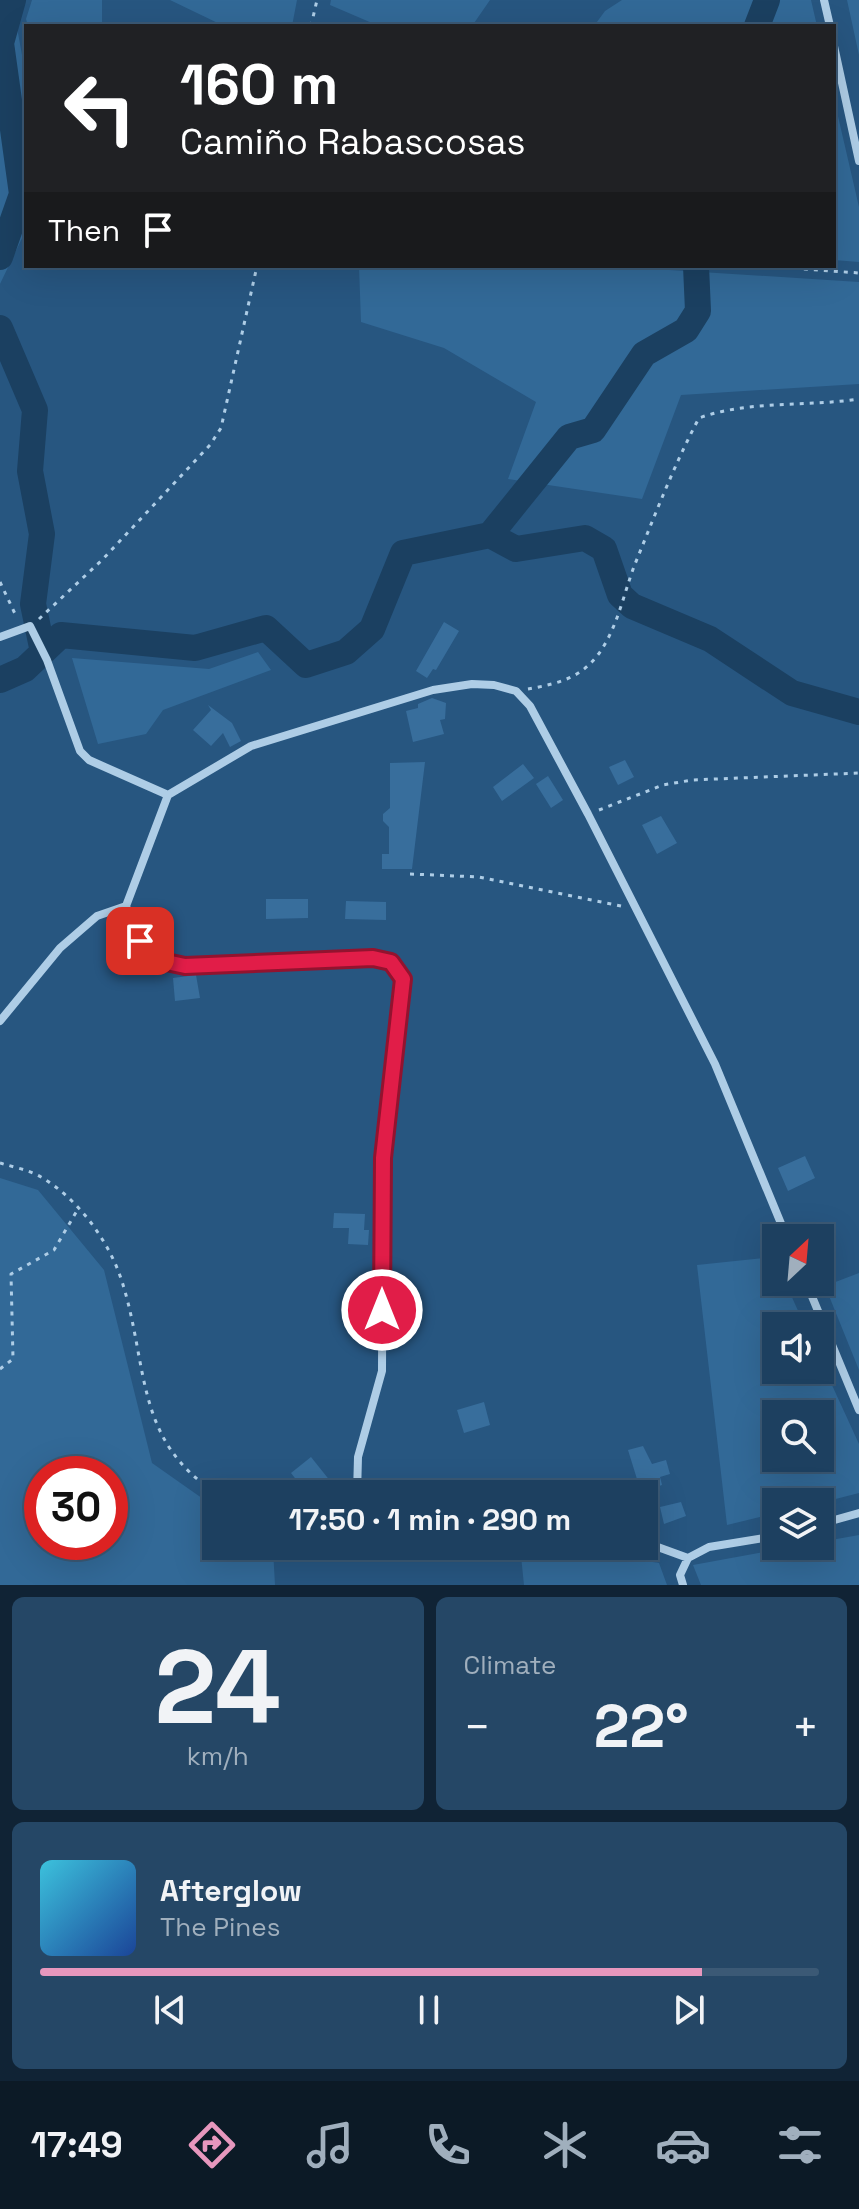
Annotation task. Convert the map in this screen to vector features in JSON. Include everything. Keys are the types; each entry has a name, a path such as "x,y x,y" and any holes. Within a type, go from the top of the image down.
{"street":[{"path":"824,0 830,24"},
{"path":"836,55 859,161"},
{"path":"0,637 26,627 47,660 80,751 89,760 168,795"},
{"path":"357,1480 358,1457 382,1371 383,1158 403,979 391,962 373,958 185,966 157,960 140,941 126,906 168,795 251,746 433,690 472,684 494,685 516,691 530,706 588,814 715,1064 781,1224"},
{"path":"0,1021 60,948 97,916 126,906"},
{"path":"812,1296 859,1410"},
{"path":"834,1520 859,1513"},
{"path":"683,1585 680,1575 688,1558 709,1547 762,1538"},
{"path":"658,1547 688,1558"}],"path":[{"path":"311,24 317,0"},
{"path":"0,582 26,627 50,611 103,559 210,445 221,428 257,268"},
{"path":"791,268 859,273"},
{"path":"516,691 557,682 580,672 598,653 612,630 668,484 699,418 722,410 827,404 859,399"},
{"path":"588,814 663,785 692,780 859,773"},
{"path":"410,874 479,877 637,909"},
{"path":"0,1163 39,1176 66,1196 92,1224 120,1276 152,1411 168,1448 186,1470 202,1482"},
{"path":"0,1369 13,1359 11,1274 54,1250 78,1209"}],"shaded area":[{"path":"0,0 12,0 24,66 24,234 0,284"},
{"path":"32,0 102,0 102,24 27,24"},
{"path":"170,0 297,0 292,24 220,24"},
{"path":"331,0 490,0 473,24 374,24 330,5"},
{"path":"622,0 811,0 817,24 595,24 605,11"},
{"path":"847,0 859,0 859,55"},
{"path":"836,108 859,207 859,262 836,260"},
{"path":"359,268 638,268 859,282 859,384 681,395 642,499 508,479 536,402 444,348 361,322"},
{"path":"258,652 271,670 163,710 146,734 98,744 72,658 209,669"},
{"path":"0,1178 38,1190 104,1270 152,1463 202,1498 202,1560 274,1560 275,1585 0,1585"},
{"path":"762,1258 762,1296 791,1296 799,1312 762,1312 762,1384 831,1384 859,1444 859,1493 834,1499 834,1488 762,1488 762,1516 727,1525 697,1265"},
{"path":"859,1273 859,1370 829,1296 834,1296 834,1283"},
{"path":"859,1535 859,1585 701,1585 693,1565 762,1552 762,1560 834,1560 834,1539"},
{"path":"521,1560 639,1560 659,1563 667,1585 524,1585"}],"building":[{"path":"444,622 459,631 436,670 433,669 427,678 416,671"},
{"path":"432,698 446,703 445,719 440,720 444,734 413,742 406,711 418,708 418,704"},
{"path":"208,705 232,723 241,741 230,747 223,733 211,746 193,730 211,710"},
{"path":"625,760 634,777 618,785 609,767"},
{"path":"425,762 412,869 382,869 382,854 389,854 389,827 383,821 383,814 390,808 390,763"},
{"path":"523,764 534,778 502,801 493,787"},
{"path":"548,776 563,800 551,808 536,784"},
{"path":"661,816 677,843 657,854 642,825"},
{"path":"266,899 308,899 308,918 266,919"},
{"path":"346,901 386,902 386,920 345,919"},
{"path":"196,975 200,998 175,1001 173,978"},
{"path":"805,1156 815,1178 788,1191 778,1168"},
{"path":"334,1213 365,1214 364,1230 369,1230 368,1245 348,1244 349,1228 333,1228"},
{"path":"484,1402 490,1425 464,1433 457,1410"},
{"path":"643,1446 652,1464 666,1460 670,1474 660,1477 662,1485 658,1486 658,1480 637,1480 628,1450"},
{"path":"311,1457 329,1480 296,1480 291,1473"},
{"path":"681,1502 686,1516 664,1524 660,1507"}],"waterway":[{"path":"0,257 22,194 1,43 13,0"},
{"path":"758,24 767,0"},
{"path":"0,680 25,669 61,635 195,648 266,628 306,665 346,652 372,629 403,553 490,535 569,437 593,430 644,354 686,330 698,311 696,268"},
{"path":"0,328 35,410 30,471 42,534 33,604 43,652"},
{"path":"490,535 516,549 585,538 604,549 620,595 632,606 710,639 792,693 859,712"}],"route":[{"path":"140,941 157,960 185,966 373,958 391,962 403,979 383,1158 382,1310"}]}
